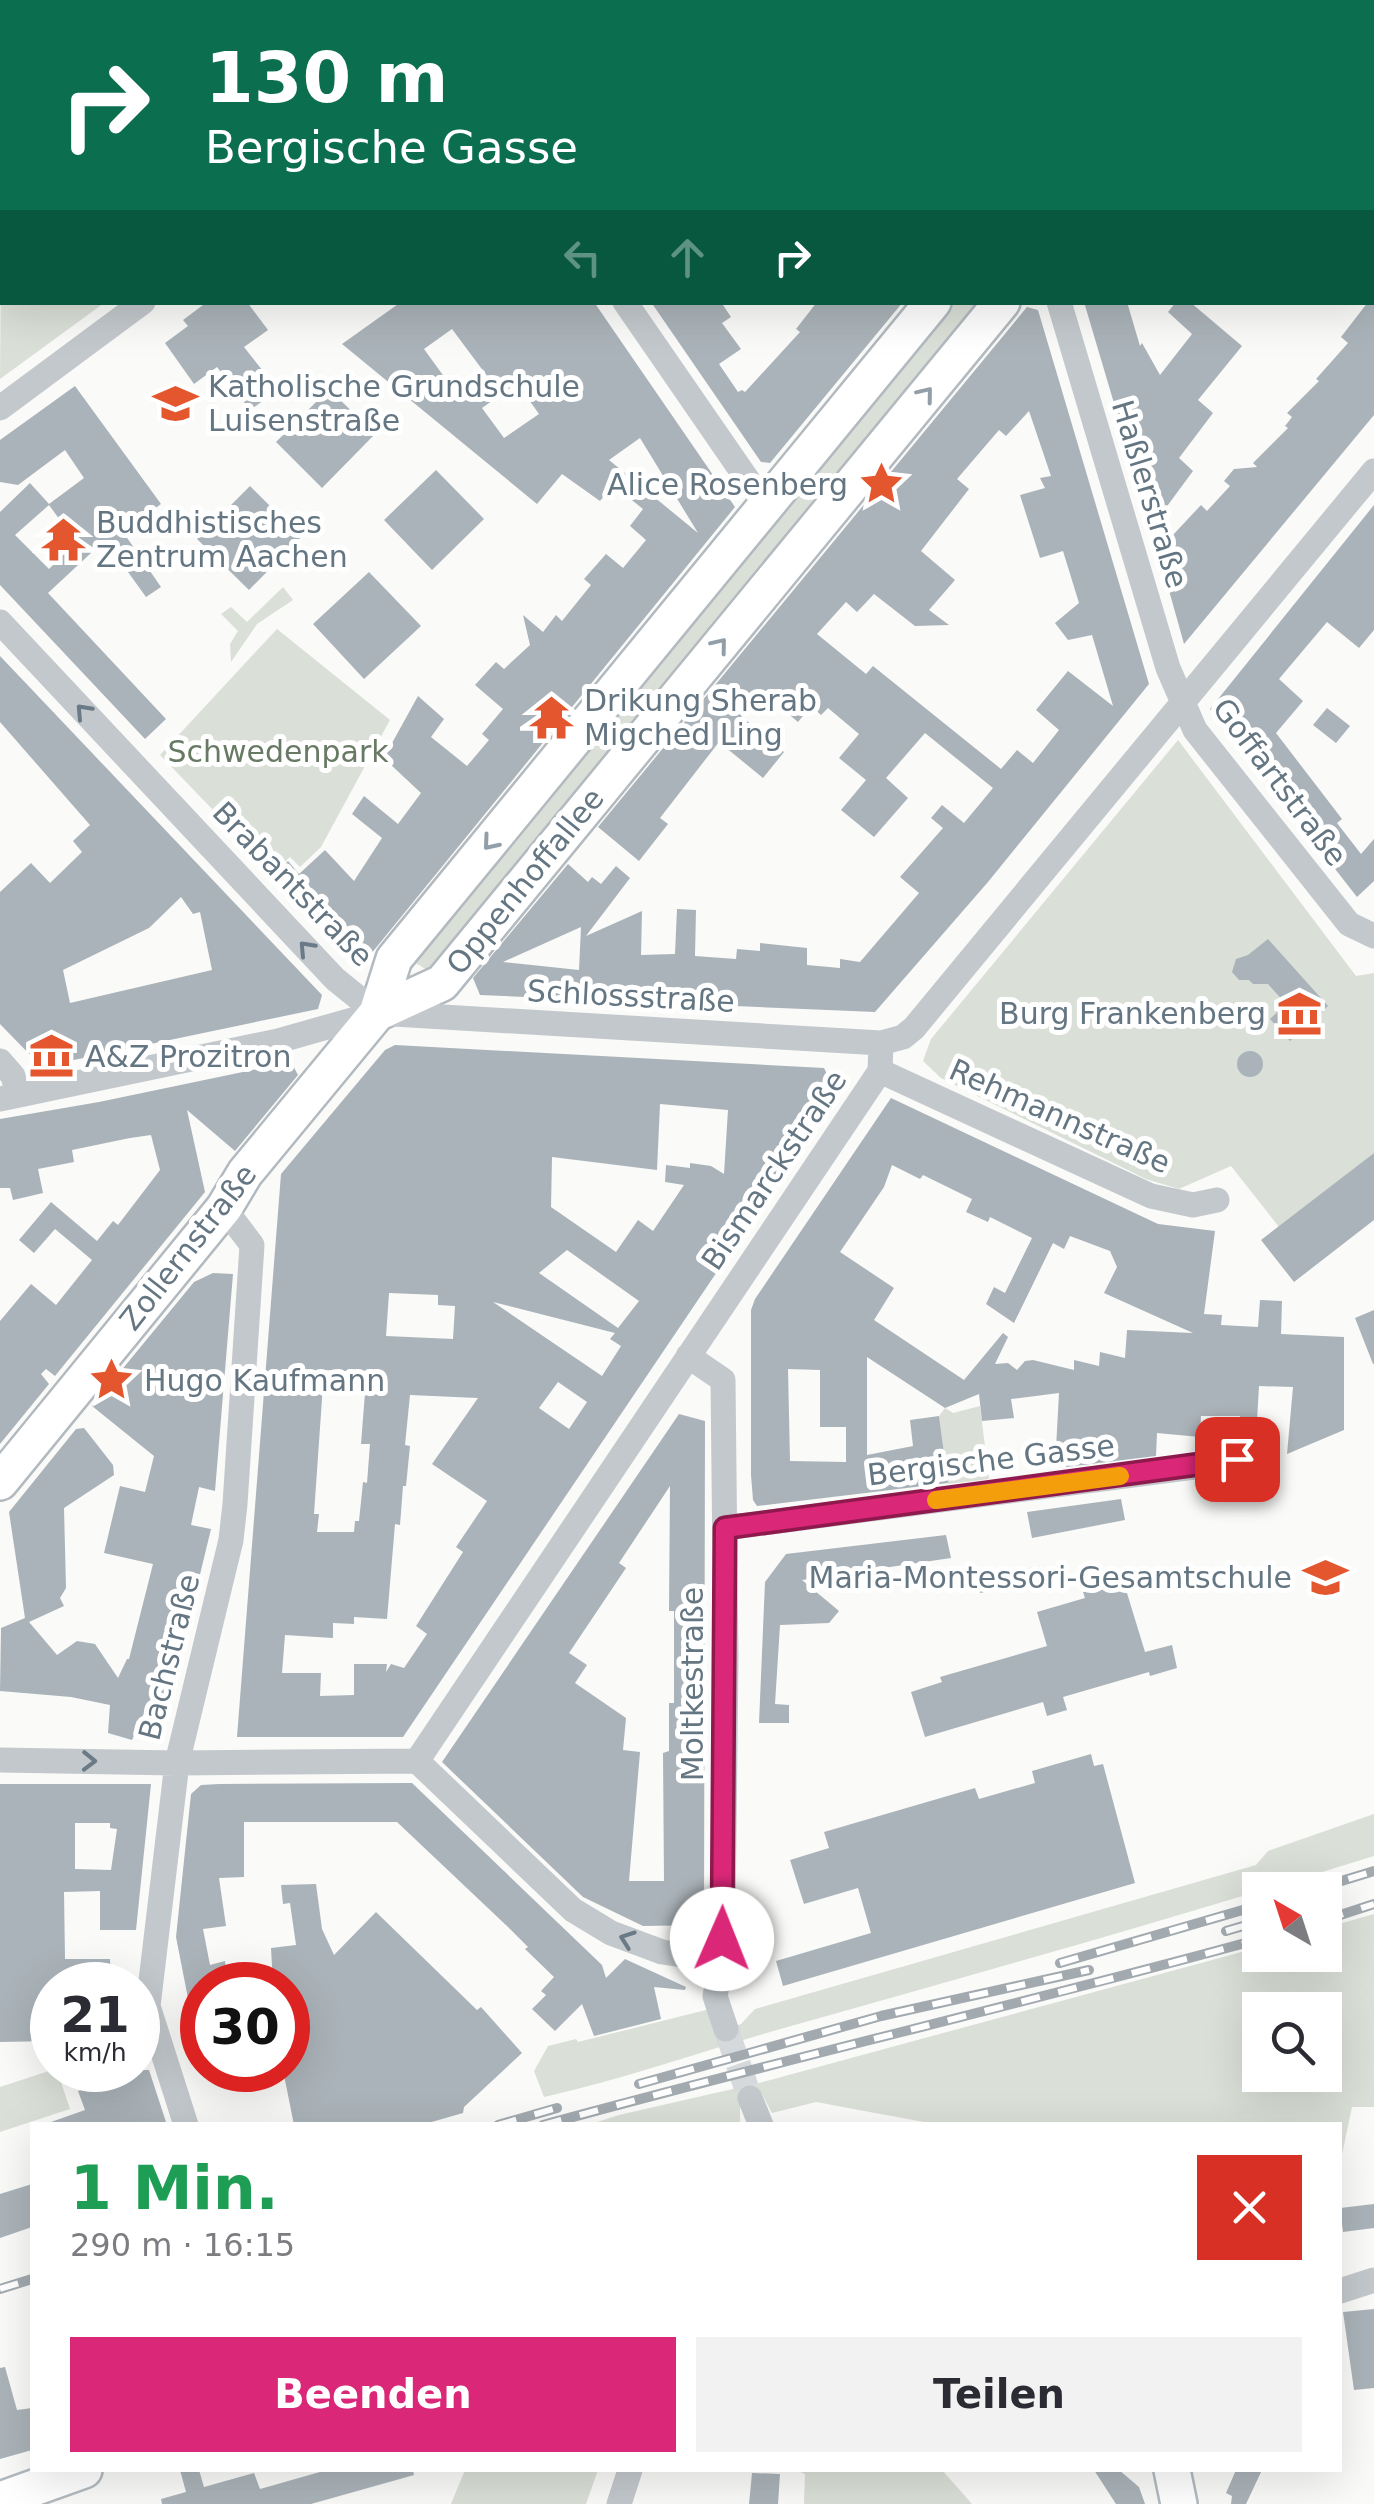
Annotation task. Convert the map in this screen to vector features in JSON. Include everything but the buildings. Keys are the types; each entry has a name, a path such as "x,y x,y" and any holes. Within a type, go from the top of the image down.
{"street":[{"path":"0,408 139,305"},
{"path":"626,305 765,505"},
{"name":"Oppenhoffallee","path":"378,1014 394,959 930,305"},
{"name":"Oppenhoffallee","path":"378,1014 442,983 1000,305"},
{"name":"Haßlerstraße","path":"1060,305 1168,668 1182,703"},
{"path":"880,1043 902,1038 914,1028 1374,471"},
{"name":"Brabantstraße","path":"0,622 322,965 378,1014"},
{"name":"Goffartstraße","path":"1182,703 1195,730 1330,902 1349,924 1374,936"},
{"name":"Schlossstraße","path":"9,1097 293,1038 378,1014 880,1043"},
{"name":"Zollernstraße","path":"0,1482 224,1208 245,1173 378,1014"},
{"name":"Bismarckstraße","path":"417,1761 880,1071 880,1043"},
{"path":"0,1061 13,1076 9,1097"},
{"name":"Rehmannstraße","path":"880,1071 1151,1196 1192,1204 1217,1200"},
{"name":"Bachstraße","path":"185,2122 148,2006 177,1763 231,1540 235,1504 252,1245 224,1208"},
{"name":"Moltkestraße","path":"688,1356 723,1380 722,1961 715,1996 726,2029"},
{"name":"Bergische Gasse","path":"725,1528 1210,1465 1264,1453"},
{"path":"0,1760 417,1761 573,1910 611,1933 662,1952 722,1961"},
{"path":"750,2098 760,2122"},
{"path":"1342,2291 1374,2280"},
{"path":"0,2500 78,2472"},
{"path":"619,2504 629,2472"},
{"path":"1172,2472 1179,2504"}],"green space":[{"path":"1,305 101,305 0,379"},
{"path":"946,305 983,305 432,973 409,959"},
{"path":"283,587 293,600 257,624 231,662 230,644 238,631 221,614 231,607 247,622"},
{"name":"Schwedenpark","path":"277,629 390,720 321,847 300,867 290,857 273,872 160,755"},
{"path":"1178,740 1356,976 1374,973 1374,1153 1279,1227 1231,1166 1179,1189 1146,1179 941,1078 923,1061 931,1039"},
{"path":"980,1406 989,1479 948,1484 939,1416 945,1408 953,1413"},
{"path":"1374,1814 1374,1856 1323,1872 1242,1872 1242,1896 574,2090 544,2097 534,2071 548,2046 710,2009 721,2031 741,2024 755,2009 1256,1865 1268,1851"},
{"path":"1374,1914 1374,2107 1352,2107 1342,2154 1342,2122 924,2122 816,2102 772,2113 762,2094 740,2102 740,2122 597,2122 759,2083 1242,1952 1242,1972 1342,1972 1342,1923"},
{"path":"30,2077 30,2092 64,2092 70,2109 0,2132 0,2087"},
{"path":"464,2472 597,2472 586,2504 451,2504"},
{"path":"800,2472 944,2472 972,2504 804,2504 805,2474"}],"tunnel":[{"path":"726,2029 750,2098"}],"railway":[{"path":"1342,1881 1374,1871"},
{"path":"1342,1914 1374,1904"},
{"path":"1060,1963 1242,1910"},
{"path":"1226,1931 1242,1926"},
{"path":"554,2122 1242,1944"},
{"path":"639,2084 881,2016 1089,1970"},
{"path":"508,2122 557,2108"},
{"path":"0,2289 30,2280"}],"slow traffic":[{"path":"936,1500 1120,1476"}],"place":[{"name":"Katholische Grundschule Luisenstraße","path":"175,403"},
{"name":"Alice Rosenberg","path":"881,484"},
{"name":"Buddhistisches Zentrum Aachen","path":"63,539"},
{"name":"Drikung Sherab Migched Ling","path":"551,717"},
{"name":"Burg Frankenberg","path":"1299,1013"},
{"name":"A&Z Prozitron","path":"52,1056"},
{"name":"Hugo Kaufmann","path":"111,1380"},
{"name":"Maria-Montessori-Gesamtschule","path":"1325,1577"}],"route":[{"path":"722,1939 725,1528 1237,1459"}]}
